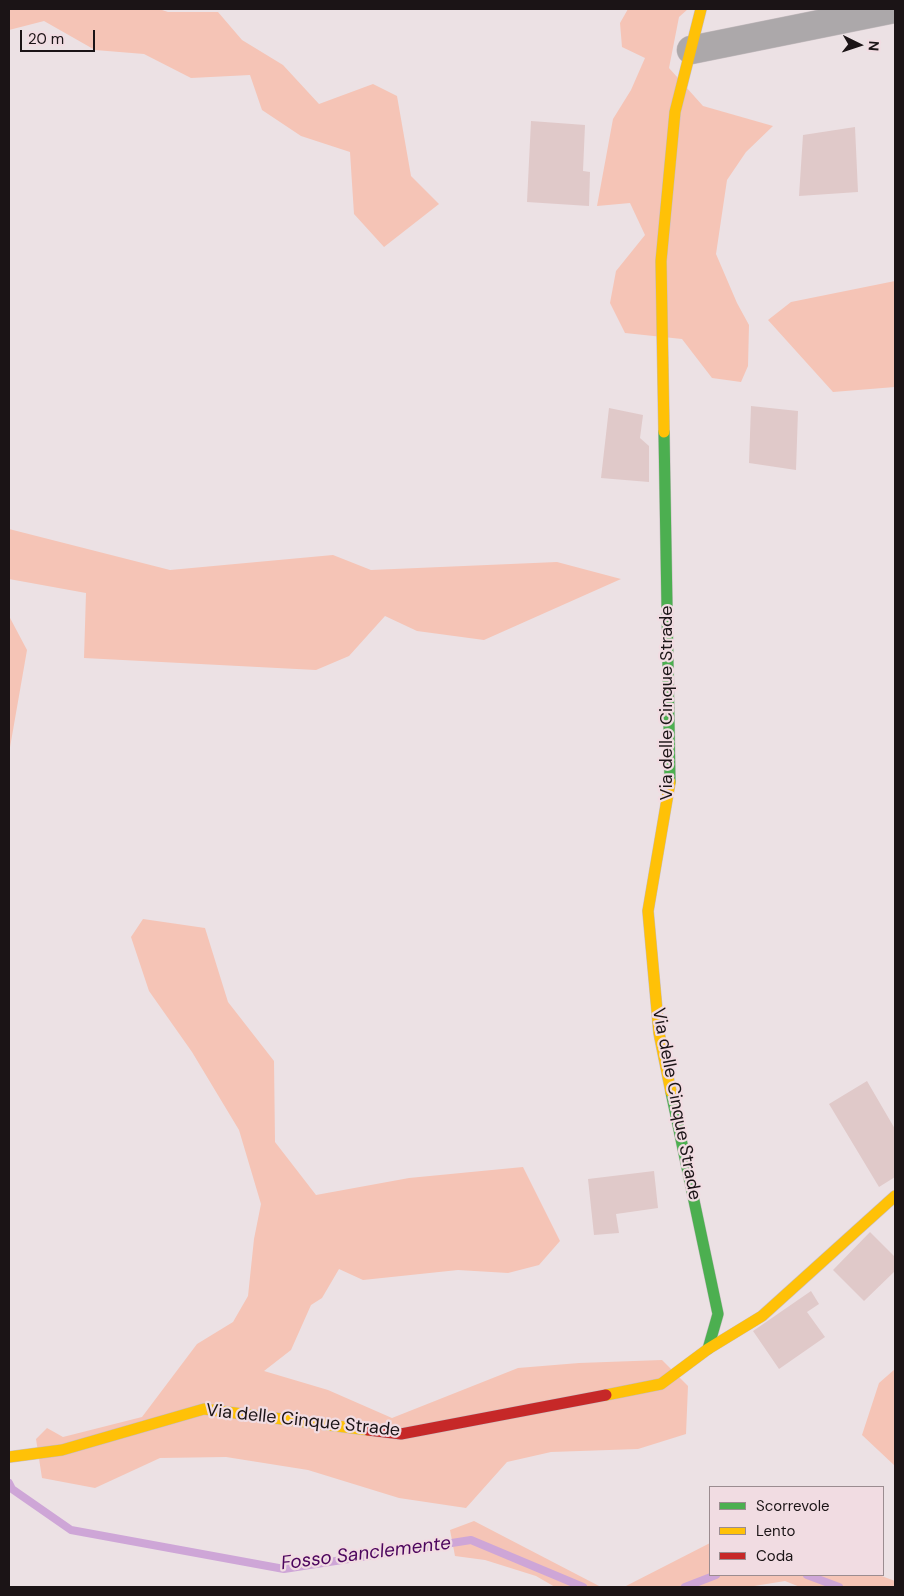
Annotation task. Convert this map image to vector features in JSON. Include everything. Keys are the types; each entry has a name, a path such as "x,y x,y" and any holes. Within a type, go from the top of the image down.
{"street":[{"name":"Via delle Cinque Strade","path":"701,9 675,112 661,261 670,786 648,910 659,1033 718,1314 708,1349"},
{"path":"691,50 894,9"},
{"name":"Via delle Cinque Strade","path":"9,1457 62,1450 204,1409 401,1434 661,1384 708,1349 762,1316 895,1196"}],"shaded area":[{"path":"9,9 159,9 168,12 218,12 242,40 283,65 319,104 373,84 397,96 411,176 439,204 384,247 354,214 350,152 301,136 262,110 250,75 191,78 144,54 95,50 44,21 9,30"},
{"path":"628,9 688,9 679,17 669,68 703,106 773,126 746,152 727,180 716,254 737,303 749,325 748,366 741,382 712,378 682,339 625,333 610,303 616,271 645,235 630,203 597,206 613,119 631,90 645,58 622,47 620,23"},
{"path":"895,281 895,387 833,392 768,320 791,302"},
{"path":"9,529 170,570 333,555 371,570 557,562 621,579 484,640 417,631 385,616 349,656 316,670 84,658 86,593 9,579"},
{"path":"9,616 27,650 9,753"},
{"path":"143,919 205,928 228,1002 274,1061 275,1142 316,1195 409,1178 523,1167 560,1241 539,1265 508,1273 458,1270 363,1280 339,1269 322,1298 311,1305 291,1350 264,1371 328,1390 392,1418 518,1368 579,1363 662,1360 688,1386 686,1434 638,1449 551,1452 507,1462 466,1508 399,1498 308,1470 226,1457 160,1458 95,1488 42,1478 36,1439 47,1428 63,1437 142,1417 197,1344 233,1322 248,1296 254,1239 261,1204 239,1130 192,1052 149,991 131,937"},
{"path":"895,1369 895,1466 862,1435 879,1383"},
{"path":"474,1521 601,1587 555,1587 536,1576 485,1560 455,1556 450,1530"},
{"path":"709,1544 709,1576 882,1576 895,1581 895,1587 800,1587 785,1581 748,1587 624,1587"}],"building":[{"path":"531,121 585,125 583,171 590,172 589,206 527,202"},
{"path":"855,127 858,192 799,196 803,135"},
{"path":"751,406 798,411 796,470 749,463"},
{"path":"609,408 643,415 640,438 649,446 649,482 601,478"},
{"path":"867,1081 895,1129 895,1177 879,1187 829,1104"},
{"path":"654,1171 658,1208 616,1214 619,1233 594,1235 588,1179"},
{"path":"870,1232 895,1257 895,1271 864,1301 833,1270"},
{"path":"811,1291 819,1304 807,1312 825,1337 779,1369 753,1331"}],"waterway":[{"name":"Fosso Sanclemente","path":"9,1483 12,1489 71,1530 284,1569 471,1540 583,1587"},
{"name":"Fosso Sanclemente","path":"685,1587 713,1576"},
{"name":"Fosso Sanclemente","path":"810,1576 839,1587"}],"traffic: fast":[{"path":"664,432 670,782"},
{"path":"671,1092 718,1314 708,1349"}],"traffic: slow":[{"path":"664,432 661,261 675,112 701,9"},
{"path":"670,782 648,911 659,1033 671,1092"},
{"path":"606,1395 661,1384 708,1349 762,1316 895,1196"},
{"path":"9,1457 62,1450 204,1409 368,1430"}],"traffic: jam":[{"path":"368,1430 401,1434 606,1395"}]}
